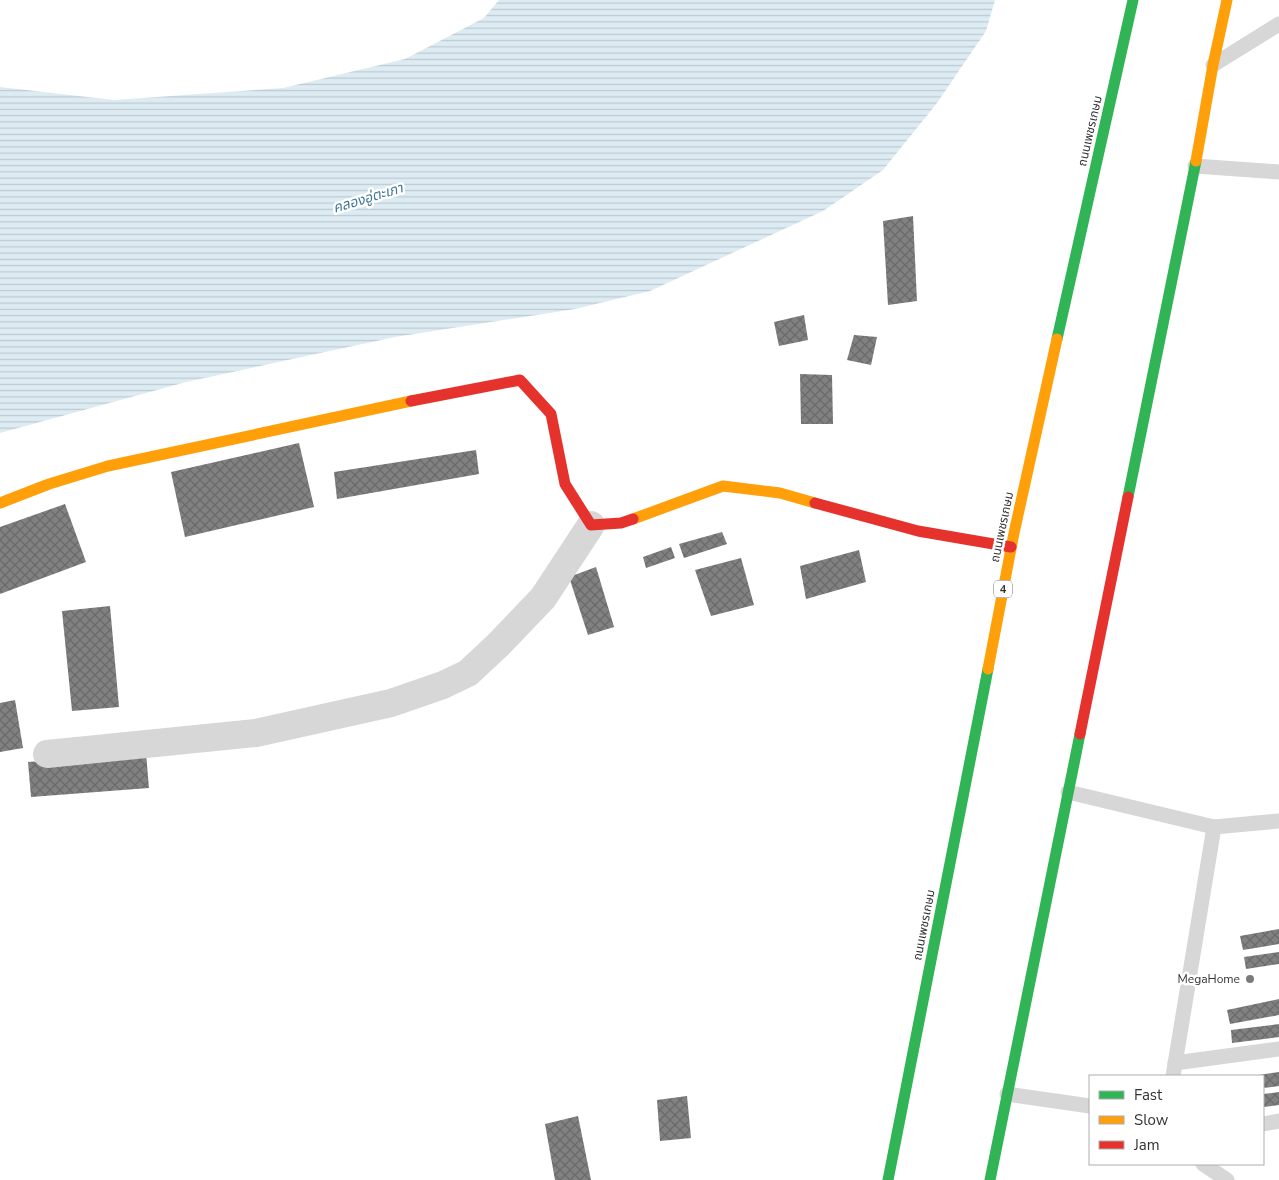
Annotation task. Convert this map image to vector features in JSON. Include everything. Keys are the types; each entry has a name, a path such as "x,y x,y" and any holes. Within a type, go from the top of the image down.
{"main road":[{"name":"ถนนเพชรเกษม","path":"888,1180 1011,547 1133,0"},
{"path":"990,1180 1227,0"},
{"path":"0,503 49,484 108,466 411,401 520,380 552,414 565,484 591,525 620,523 723,486 780,492 918,531 1011,547"}],"street":[{"path":"47,754 256,733 391,704 443,685 468,673 543,598 591,525"}],"lane":[{"path":"1213,65 1279,24"},
{"path":"1195,166 1279,172"},
{"path":"1068,792 1214,827 1279,821"},
{"path":"1214,827 1174,1070 1279,1049"},
{"path":"1007,1094 1089,1106"},
{"path":"1264,1124 1279,1121"},
{"path":"1204,1165 1227,1180"}],"water":[{"name":"คลองอู่ตะเภา","path":"499,0 995,0 986,31 937,103 883,170 823,211 650,291 575,309 395,337 186,382 0,433 0,87 114,100 283,88 405,59 484,18"}],"building":[{"path":"913,216 917,301 888,305 883,221"},
{"path":"804,315 808,340 779,346 774,322"},
{"path":"854,335 877,337 871,365 847,360"},
{"path":"800,374 832,375 833,424 801,424"},
{"path":"299,443 314,507 185,537 171,472"},
{"path":"476,450 479,474 337,499 334,472"},
{"path":"65,504 86,562 0,594 0,527"},
{"path":"722,532 727,544 684,558 679,544"},
{"path":"671,547 675,558 646,568 643,557"},
{"path":"859,550 866,582 806,599 800,566"},
{"path":"741,558 754,605 711,616 695,570"},
{"path":"596,567 614,627 588,635 569,577"},
{"path":"110,606 119,707 72,711 62,611"},
{"path":"15,700 23,748 0,752 0,703"},
{"path":"146,753 149,788 31,797 28,762"},
{"path":"1279,929 1279,944 1243,950 1240,936"},
{"path":"1279,952 1279,964 1246,969 1244,957"},
{"path":"1279,999 1279,1015 1230,1024 1227,1010"},
{"path":"1279,1024 1279,1037 1232,1043 1231,1030"},
{"path":"1279,1072 1279,1086 1264,1088 1264,1075 1259,1075"},
{"path":"1279,1092 1279,1105 1264,1107 1264,1094"},
{"path":"687,1096 691,1138 660,1141 657,1100"},
{"path":"578,1116 591,1180 555,1180 545,1124"}],"traffic: fast":[{"path":"1057,339 1133,0"},
{"path":"1128,497 1196,161"},
{"path":"888,1180 988,669"},
{"path":"990,1180 1080,734"}],"traffic: slow":[{"path":"1196,161 1227,0"},
{"path":"988,669 1014,533 1057,339"},
{"path":"0,503 49,484 108,466 411,401"},
{"path":"633,519 723,486 780,493 815,503"}],"traffic: jam":[{"path":"411,401 520,380 551,414 565,484 591,525 621,523 633,519"},
{"path":"1080,734 1128,497"},
{"path":"815,503 918,531 1011,547"}],"place":[{"name":"MegaHome","path":"1250,979"}]}
